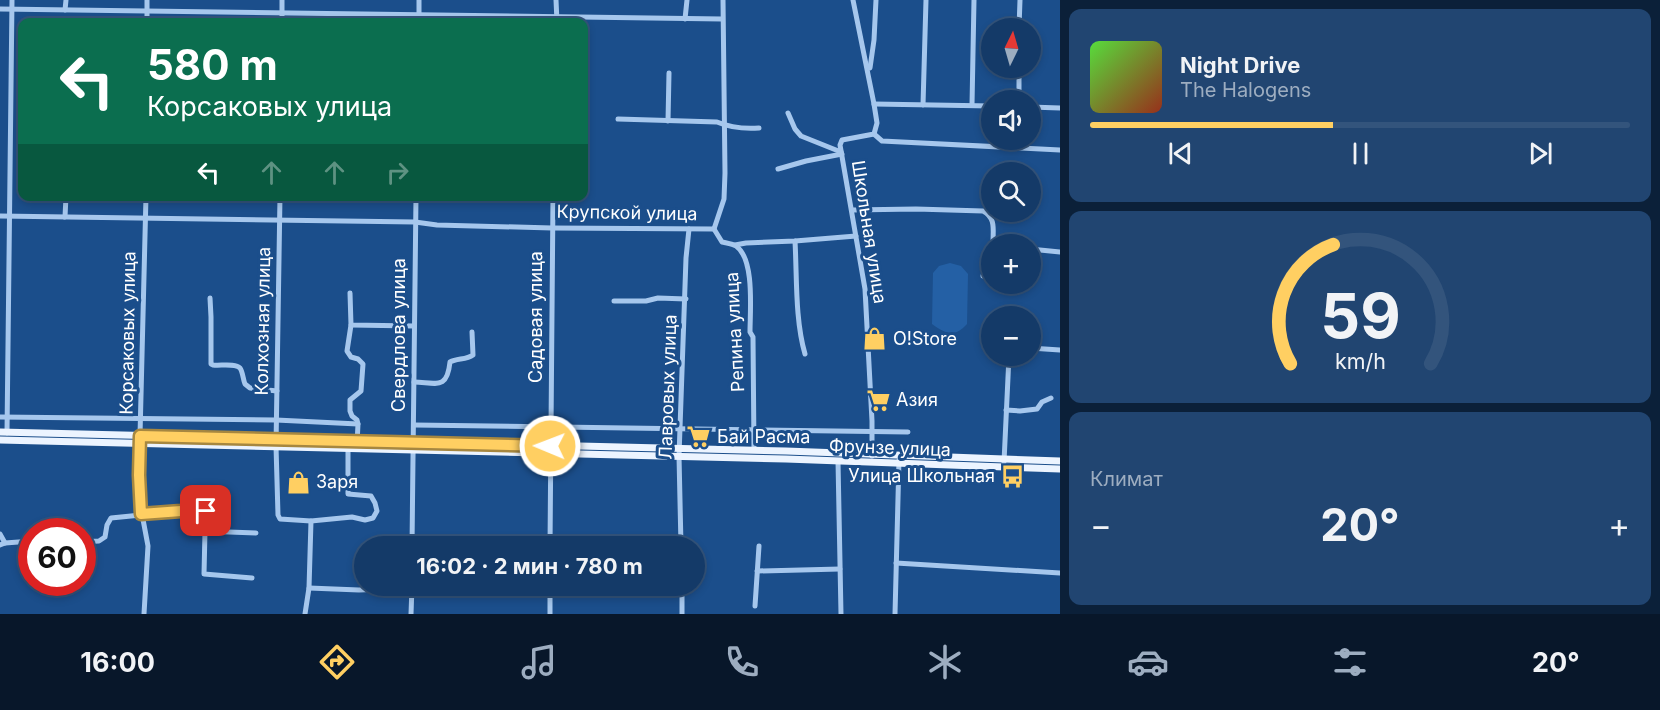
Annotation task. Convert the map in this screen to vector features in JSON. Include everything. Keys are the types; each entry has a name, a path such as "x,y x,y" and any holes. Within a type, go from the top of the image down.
{"main road":[{"name":"Фрунзе улица","path":"3,436 680,452 872,463 899,459"},
{"name":"Фрунзе улица","path":"276,443 348,449 357,445"},
{"name":"Фрунзе улица","path":"680,452 754,450 872,454 899,459 1004,463 1060,469"},
{"name":"Фрунзе улица","path":"1004,463 1060,461"}],"street":[{"path":"3,436 8,417 9,381 12,0"},
{"path":"65,10 66,0"},
{"path":"147,0 147,18"},
{"path":"282,0 282,18"},
{"path":"419,0 419,15"},
{"path":"556,0 557,18"},
{"path":"685,19 687,0"},
{"path":"714,229 724,199 723,0"},
{"name":"Школьная улица","path":"853,0 877,123 874,134 842,140 840,145 865,289 872,463"},
{"path":"869,73 874,40 876,0"},
{"path":"923,105 926,0"},
{"path":"972,105 974,0"},
{"path":"1019,18 1020,0"},
{"path":"0,9 502,18"},
{"path":"588,20 723,19"},
{"path":"668,121 669,73"},
{"path":"874,104 981,105"},
{"path":"1041,107 1060,108"},
{"path":"788,113 801,136 841,153"},
{"path":"618,119 717,122 725,126 759,128"},
{"path":"874,134 882,141 1060,150"},
{"path":"778,169 841,153"},
{"path":"65,217 66,201"},
{"name":"Корсаковых улица","path":"144,614 148,546 141,514 139,475 146,201"},
{"name":"Колхозная улица","path":"280,201 276,420 278,510 280,519 311,521"},
{"name":"Свердлова улица","path":"412,536 416,201"},
{"name":"Садовая улица","path":"550,536 553,201"},
{"path":"852,210 983,211 990,214 993,219 993,234"},
{"name":"Крупской улица","path":"0,216 415,222 437,225 552,228 714,229"},
{"name":"Лавровых улица","path":"681,536 680,452 686,258 689,229"},
{"name":"Репина улица","path":"714,229 722,242 735,245 746,259 750,278 754,450"},
{"path":"735,245 856,236"},
{"path":"795,241 801,342 805,354"},
{"path":"1041,250 1060,252"},
{"path":"350,293 351,325 347,351 351,357 363,364 361,391 350,400 350,411 358,424 357,445"},
{"path":"210,298 211,364 213,366 236,366 240,368 245,384 250,388 277,391"},
{"path":"614,302 646,301 658,298 686,299"},
{"path":"351,325 414,326"},
{"path":"414,382 445,381 450,362 473,355 471,332"},
{"path":"1041,349 1060,350"},
{"path":"1004,463 1008,366"},
{"path":"0,379 9,381"},
{"path":"1006,411 1037,409 1042,402 1051,398"},
{"path":"0,417 276,420 358,424"},
{"path":"414,425 908,432"},
{"path":"305,614 309,588 311,521 352,517 365,520 373,518 377,511 371,496 348,494 348,449"},
{"path":"895,614 899,459"},
{"path":"838,461 841,614"},
{"path":"96,541 105,537 111,518 201,508 206,511 202,531 205,531 204,574 252,578"},
{"path":"205,531 255,534"},
{"path":"0,534 2,544 18,542"},
{"path":"755,606 759,546"},
{"path":"896,563 1060,573"},
{"path":"758,571 840,569"},
{"path":"309,588 354,590"},
{"path":"411,614 412,596"},
{"path":"550,596 550,614"},
{"path":"682,596 682,614"}],"shaded area":[{"path":"950,263 961,266 968,274 967,324 954,333 932,324 933,273 939,266"}],"place":[{"name":"O!Store","path":"875,339"},
{"name":"Азия","path":"878,400"},
{"name":"Бай Расма","path":"699,437"},
{"name":"Улица Школьная","path":"1013,476"},
{"name":"Заря","path":"298,482"}],"route":[{"path":"206,511 194,508 141,514 140,436 550,446"}]}
